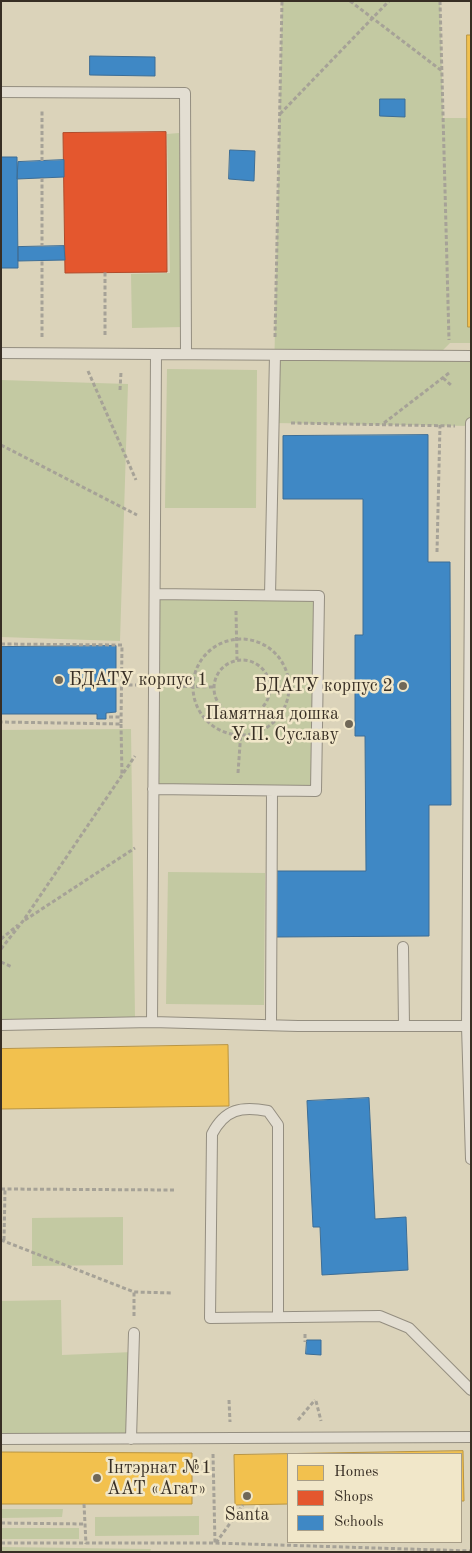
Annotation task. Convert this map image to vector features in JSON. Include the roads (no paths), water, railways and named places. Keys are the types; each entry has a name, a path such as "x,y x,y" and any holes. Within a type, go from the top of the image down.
{"lane":[{"path":"1,92 185,94 186,354"},
{"path":"1,352 471,356"},
{"path":"152,1022 156,354"},
{"path":"270,595 274,355"},
{"path":"471,424 467,1026 471,1159"},
{"path":"154,789 316,791 319,596 155,594"},
{"path":"271,1025 272,791"},
{"path":"403,947 404,1026"},
{"path":"1,1025 152,1022 467,1026"},
{"path":"278,1317 278,1125 268,1111 249,1107 234,1111 219,1122 212,1134 210,1318 380,1316 409,1328 471,1390"},
{"path":"132,1439 134,1333"},
{"path":"1,1439 471,1437"}],"place":[{"name":"БДАТУ корпус 1","path":"59,680"},
{"name":"БДАТУ корпус 2","path":"403,686"},
{"name":"Памятная дошка У.П. Суславу","path":"349,724"},
{"name":"Інтэрнат №1 ААТ «Агат»","path":"97,1478"},
{"name":"Santa","path":"247,1496"}]}
